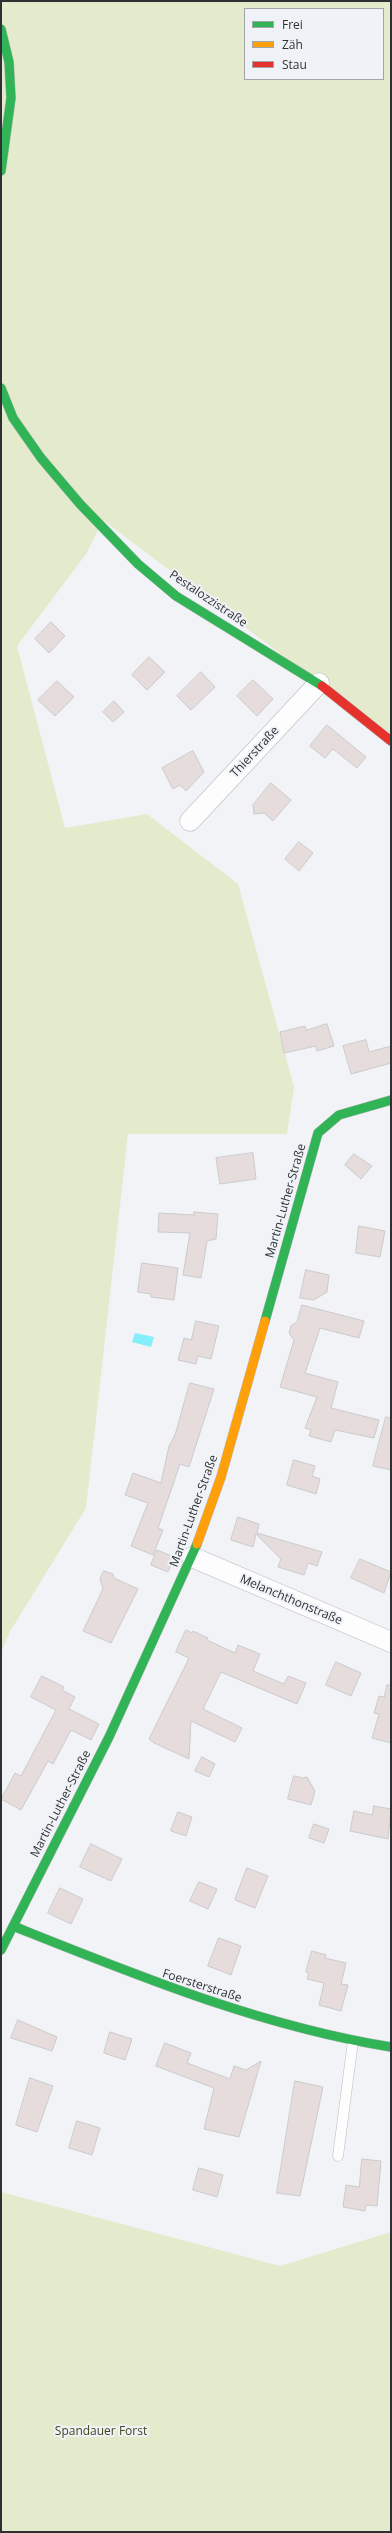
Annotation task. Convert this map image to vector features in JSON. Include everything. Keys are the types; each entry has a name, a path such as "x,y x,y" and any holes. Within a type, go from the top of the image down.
{"street":[{"path":"1,29 8,62 11,98 1,171"},
{"name":"Pestalozzistraße","path":"1,388 13,418 41,458 80,504 138,564 176,596 320,683 391,741"},
{"name":"Thierstraße","path":"190,821 320,683"},
{"name":"Martin-Luther-Straße","path":"1,1950 109,1737 192,1557 221,1478 318,1133 339,1115 391,1100"},
{"name":"Melanchthonstraße","path":"192,1557 391,1642"},
{"name":"Foersterstraße","path":"13,1926 153,1982 248,2013 353,2041 391,2047"}],"lane":[{"path":"338,2156 353,2041"}],"green space":[{"path":"1,1 391,1 391,741 319,683 103,520 86,554 17,646 65,828 147,814 238,884 294,1087 287,1134 128,1134 86,1508 11,1630 1,1652"},
{"name":"Spandauer Forst","path":"1,2192 280,2266 391,2232 391,2532 1,2532"}],"water":[{"path":"135,1333 154,1337 151,1347 132,1342"}],"building":[{"path":"51,622 65,636 49,653 35,639"},
{"path":"149,657 165,672 147,690 132,675"},
{"path":"201,672 215,687 191,710 177,696"},
{"path":"253,680 273,699 257,716 237,696"},
{"path":"57,681 74,697 55,716 38,700"},
{"path":"114,701 124,712 113,722 103,712"},
{"path":"327,725 366,757 357,768 333,749 325,758 310,746"},
{"path":"193,751 204,772 186,791 180,785 173,789 162,768"},
{"path":"271,783 291,800 273,821 264,813 254,814 253,805"},
{"path":"299,842 313,853 299,871 285,859"},
{"path":"327,1024 334,1046 317,1051 316,1046 284,1053 280,1032 305,1026 306,1030"},
{"path":"366,1040 369,1052 391,1046 391,1063 351,1074 343,1046"},
{"path":"253,1153 256,1179 220,1184 216,1158"},
{"path":"354,1154 372,1166 361,1179 345,1165"},
{"path":"194,1212 218,1214 216,1239 207,1241 201,1278 183,1275 190,1233 158,1232 159,1213 194,1215"},
{"path":"359,1226 385,1231 380,1257 356,1253"},
{"path":"142,1263 178,1268 174,1300 151,1297 151,1294 138,1292"},
{"path":"306,1270 329,1275 327,1292 314,1300 300,1298"},
{"path":"302,1305 364,1321 359,1338 320,1328 305,1373 338,1382 331,1408 379,1420 374,1438 335,1430 331,1442 309,1436 311,1430 305,1428 317,1397 280,1387 294,1340 289,1333 291,1326 297,1322"},
{"path":"196,1321 219,1326 211,1359 198,1356 196,1364 178,1360 184,1338 191,1340"},
{"path":"190,1383 214,1389 189,1467 180,1464 158,1528 163,1530 153,1555 131,1546 148,1503 125,1495 133,1473 161,1483 169,1446 175,1435"},
{"path":"386,1417 391,1418 391,1470 373,1466"},
{"path":"294,1460 315,1466 312,1476 320,1479 316,1494 287,1485"},
{"path":"238,1517 259,1524 257,1533 322,1552 317,1566 308,1563 304,1575 278,1567 281,1559 256,1534 253,1547 231,1540"},
{"path":"157,1550 174,1557 168,1572 151,1565"},
{"path":"360,1559 391,1572 384,1593 351,1578"},
{"path":"104,1571 113,1574 114,1578 138,1589 111,1643 83,1631 103,1589 100,1579"},
{"path":"186,1630 192,1633 193,1631 208,1638 207,1640 235,1653 238,1645 260,1654 253,1671 284,1684 288,1676 306,1683 297,1704 221,1672 203,1709 242,1728 235,1742 191,1721 189,1759 154,1743 149,1739 189,1658 176,1652"},
{"path":"336,1662 361,1673 351,1696 326,1685"},
{"path":"42,1676 64,1687 62,1690 75,1697 69,1709 99,1724 91,1740 71,1730 53,1764 48,1761 21,1810 1,1799 15,1773 21,1776 56,1710 31,1697"},
{"path":"387,1685 391,1685 391,1743 372,1738 379,1714 374,1713 379,1696 384,1697"},
{"path":"202,1757 215,1764 209,1777 195,1771"},
{"path":"294,1776 303,1778 307,1777 315,1791 311,1805 288,1799"},
{"path":"374,1806 391,1809 388,1839 350,1831 354,1811 372,1815"},
{"path":"178,1812 192,1817 186,1836 171,1831"},
{"path":"314,1824 329,1829 324,1843 309,1838"},
{"path":"91,1844 122,1859 111,1881 80,1867"},
{"path":"247,1868 268,1876 255,1908 235,1900"},
{"path":"199,1882 217,1889 208,1909 190,1901"},
{"path":"60,1888 83,1899 71,1924 48,1913"},
{"path":"219,1938 241,1946 231,1975 208,1966"},
{"path":"312,1951 326,1955 325,1958 346,1963 341,1984 348,1985 341,2011 319,2005 324,1983 307,1979 309,1973 306,1972"},
{"path":"18,2020 57,2037 52,2051 11,2038"},
{"path":"110,2032 132,2039 125,2060 104,2053"},
{"path":"165,2043 191,2053 187,2063 230,2079 234,2066 246,2070 261,2061 239,2137 204,2129 214,2088 156,2066"},
{"path":"30,2078 53,2086 37,2132 16,2125"},
{"path":"295,2081 323,2087 300,2196 277,2193"},
{"path":"77,2121 100,2128 92,2155 69,2148"},
{"path":"362,2159 381,2161 377,2206 366,2205 365,2211 343,2207 346,2185 359,2187"},
{"path":"199,2168 223,2175 217,2197 193,2190"}],"traffic: fast":[{"path":"1,29 9,62 11,98 1,171"},
{"path":"1,388 13,418 41,458 80,504 138,564 176,596 322,686"},
{"path":"265,1321 318,1133 339,1115 391,1100"},
{"path":"1,1950 109,1737 197,1544"},
{"path":"13,1926 106,1963 199,1997 294,2026 342,2038 391,2047"}],"traffic: slow":[{"path":"197,1544 221,1477 265,1321"}],"traffic: jam":[{"path":"322,686 391,741"}]}
